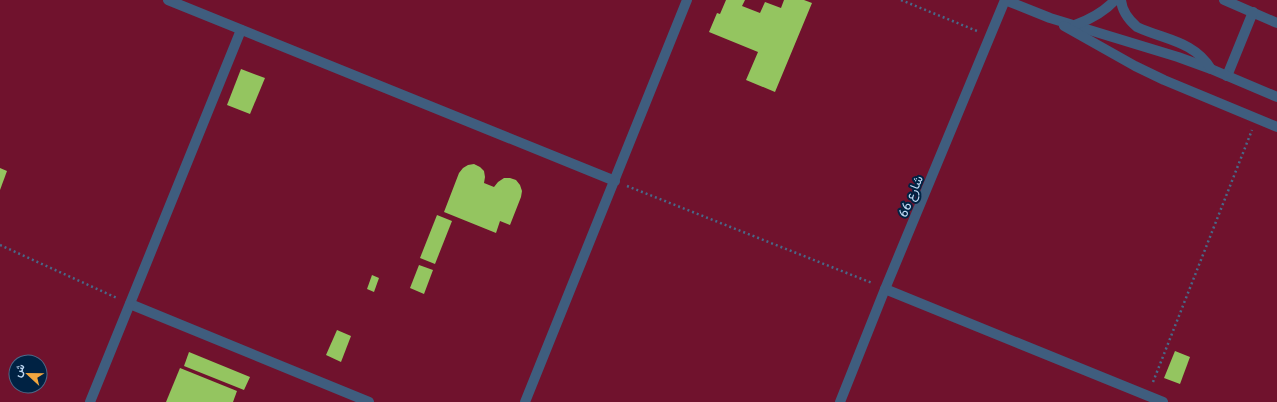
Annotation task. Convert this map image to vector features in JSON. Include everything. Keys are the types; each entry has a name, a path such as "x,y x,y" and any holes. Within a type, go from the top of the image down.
{"street":[{"path":"168,0 615,181"},
{"path":"525,402 687,0"},
{"path":"1005,0 1050,18 1178,56 1211,68 1277,97"},
{"name":"شارع 66","path":"840,402 885,289 1005,0"},
{"path":"1075,25 1101,13 1115,0"},
{"path":"1121,0 1124,13 1137,27 1194,50 1207,62 1211,68"},
{"path":"1224,0 1277,23"},
{"path":"1227,76 1253,12"},
{"path":"1050,18 1134,66 1277,127"},
{"path":"90,402 241,30"},
{"path":"885,289 1161,402"},
{"path":"130,304 369,402"}],"path":[{"path":"902,0 990,36"},
{"path":"1148,396 1257,118"},
{"path":"615,181 885,289"},
{"path":"0,245 130,304"}],"shaded area":[{"path":"0,0 1277,0 1277,402 0,402"}],"building":[{"path":"726,0 745,0 742,6 760,13 765,2 781,8 784,0 804,0 812,3 775,92 746,80 758,52 709,32 717,13 720,14"},
{"path":"241,69 265,78 250,114 227,105"},
{"path":"474,164 484,171 484,183 494,187 504,178 510,178 516,180 522,191 510,225 500,221 496,233 444,212 459,173 468,165"},
{"path":"0,168 7,171 0,190"},
{"path":"437,215 452,221 435,264 420,258"},
{"path":"419,265 433,270 424,294 410,288"},
{"path":"372,275 379,278 374,292 367,289"},
{"path":"337,330 351,336 341,362 326,355"},
{"path":"1175,351 1190,357 1180,384 1164,378"},
{"path":"189,352 250,377 244,390 184,366"},
{"path":"180,368 237,391 233,402 166,402"}]}
